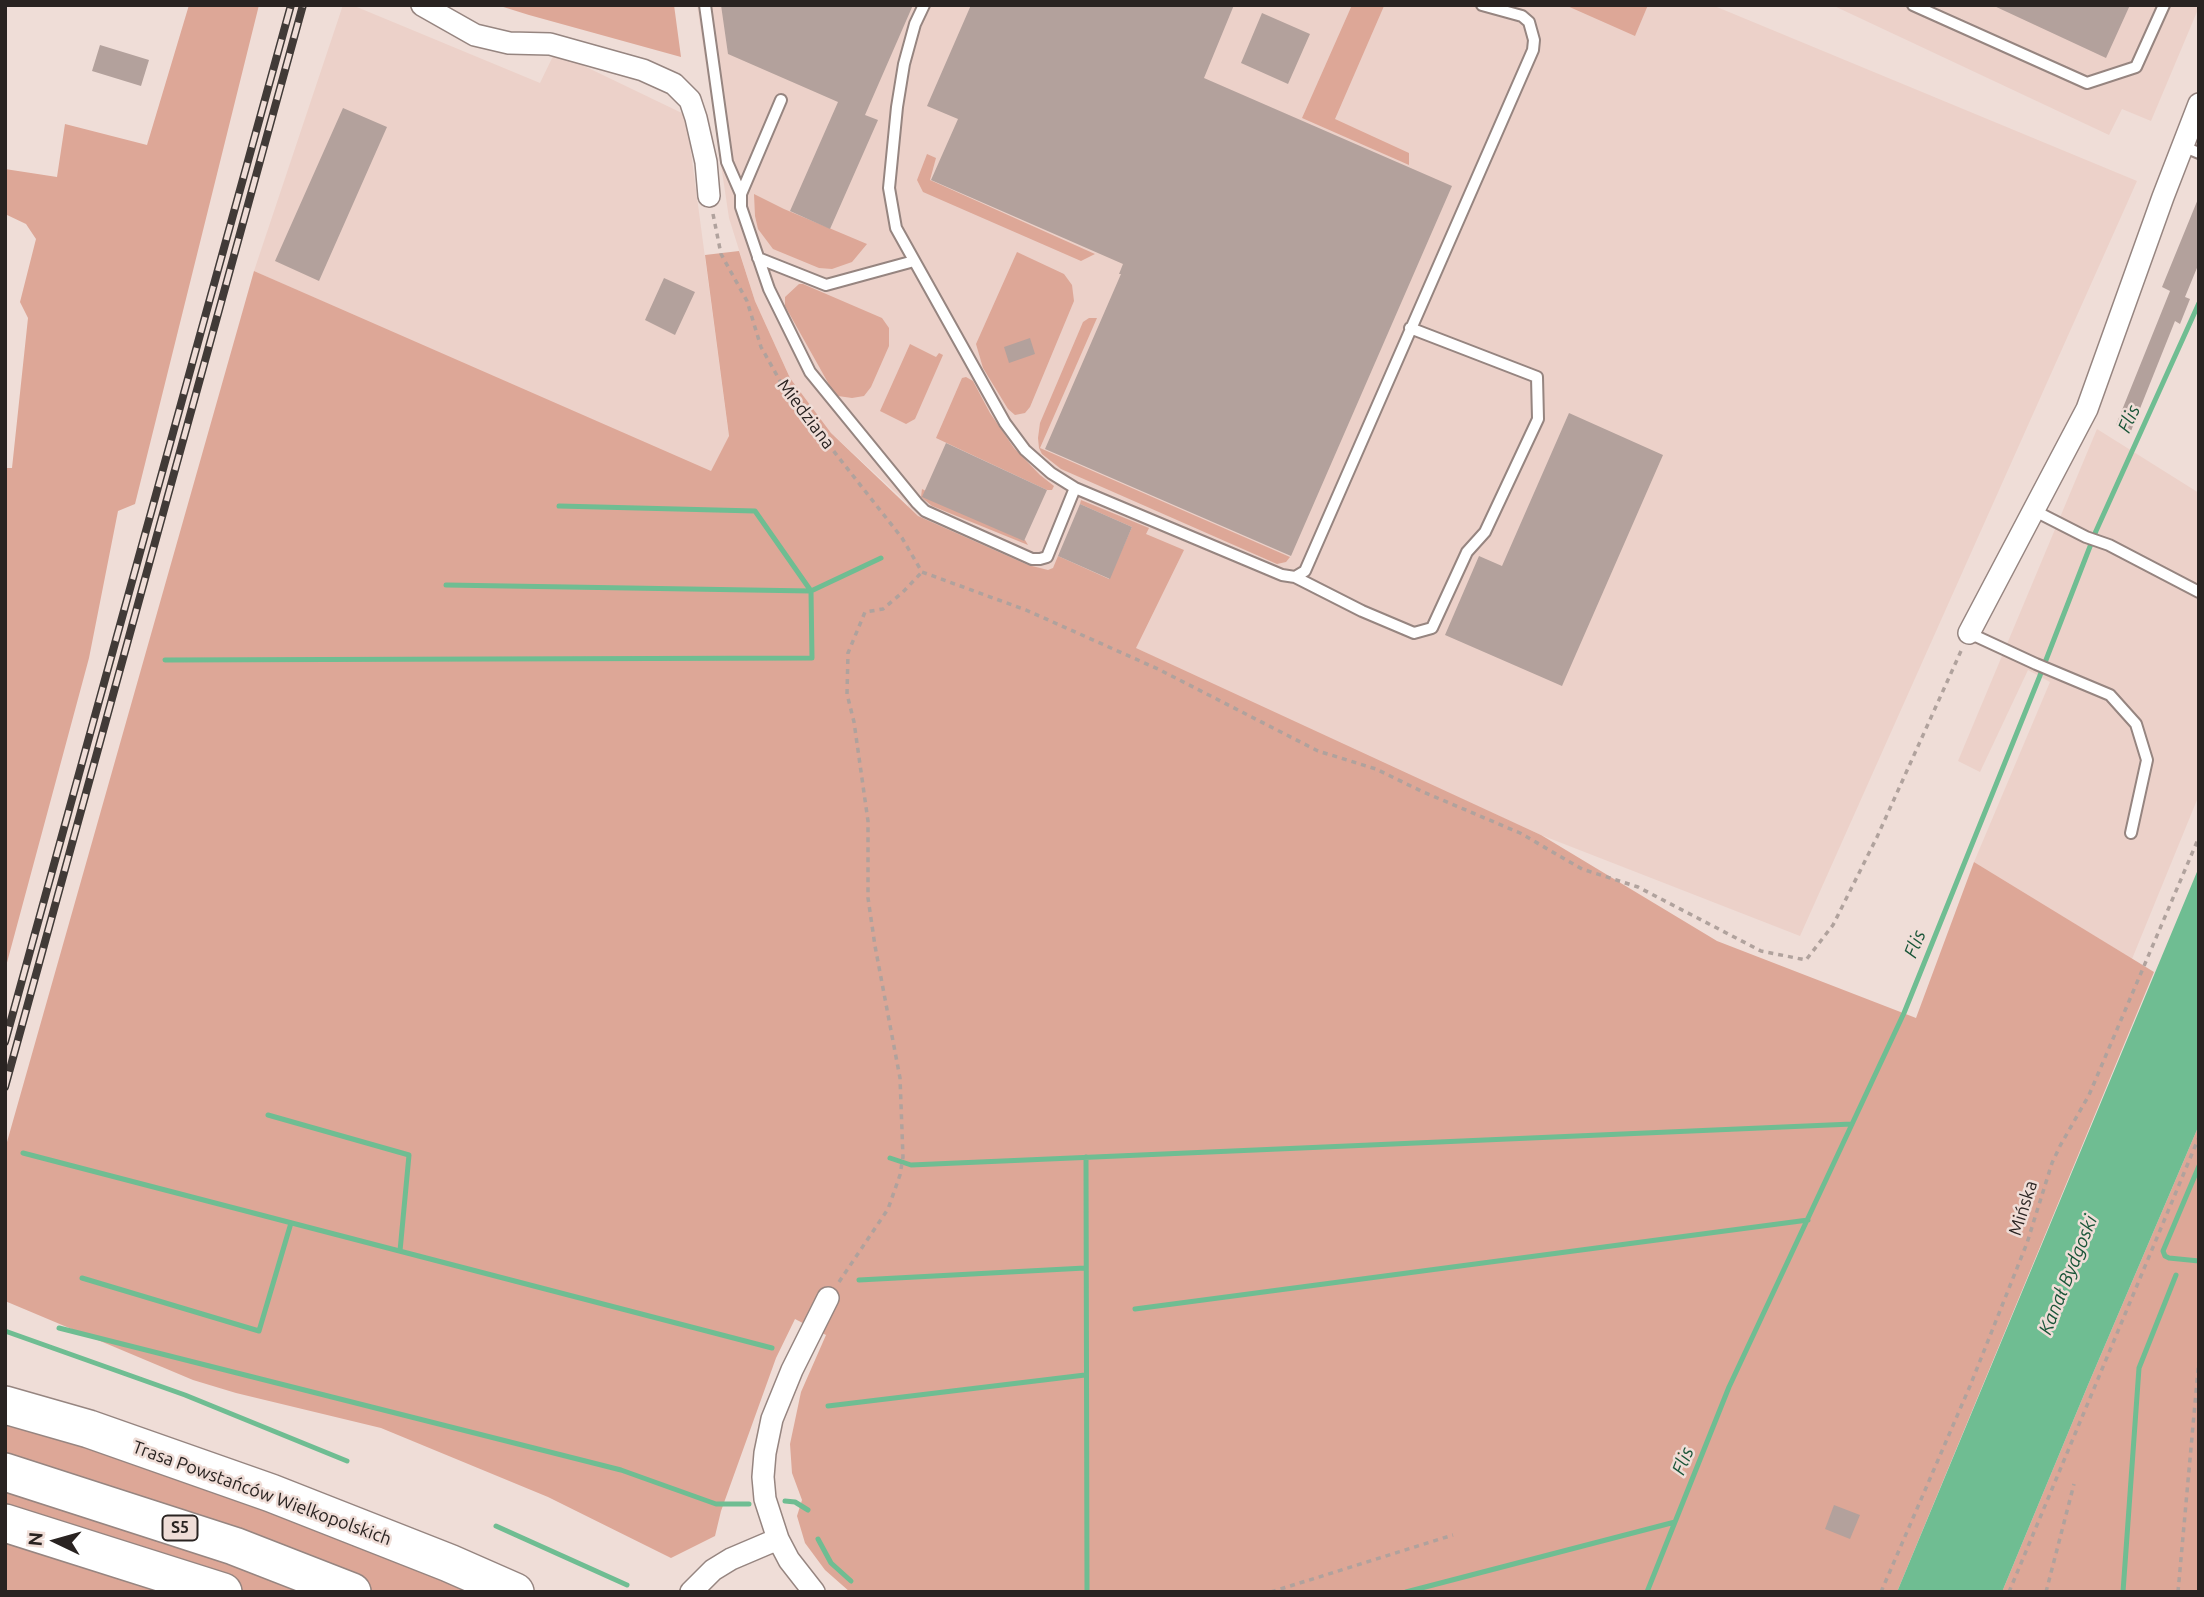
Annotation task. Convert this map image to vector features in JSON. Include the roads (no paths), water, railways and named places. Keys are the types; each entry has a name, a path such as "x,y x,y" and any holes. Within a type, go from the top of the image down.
{"highway":[{"name":"Trasa Powstańców Wielkopolskich","path":"5,1405 89,1429 271,1493 515,1592"},
{"name":"S5","path":"5,1472 207,1537 352,1592"},
{"path":"5,1523 223,1592"}],"street":[{"path":"422,5 475,36 509,44 550,44 643,70 674,84 690,100 696,118 706,162 709,196"},
{"path":"1969,633 2087,409 2163,197 2190,150 2199,104"},
{"path":"814,1592 789,1560 778,1539 765,1499 763,1477 769,1428 792,1370 828,1297"},
{"path":"691,1592 713,1570 731,1559 778,1539"}],"lane":[{"path":"705,5 727,162 741,194"},
{"path":"924,5 915,24 904,65 888,188 896,228 1005,423 1025,450 1051,473 1075,488 1282,575 1295,577 1414,634 1432,628 1467,552 1485,532 1538,419 1536,377 1410,328"},
{"path":"1295,577 1304,571 1533,50 1530,22 1522,16 1482,5"},
{"path":"1913,5 2087,83 2136,67 2164,5"},
{"path":"781,100 741,194 741,207 769,289 810,372 925,511 1032,559 1047,556 1075,488"},
{"path":"758,258 826,285 914,261"},
{"path":"2033,510 2086,537 2105,543 2199,592"},
{"path":"1969,633 2110,695 2136,724 2147,760 2132,833"}],"water":[{"name":"Kanał Bydgoski","path":"2199,867 2199,1125 2002,1592 1897,1592"}],"waterway":[{"name":"Flis","path":"1647,1592 1729,1387 1904,1013 2096,531 2199,303"},
{"path":"559,506 755,511 811,591"},
{"path":"165,660 812,658 811,591 881,558"},
{"path":"446,585 811,591"},
{"path":"268,1115 409,1155 400,1251"},
{"path":"890,1158 911,1165 1852,1124"},
{"path":"23,1153 772,1348"},
{"path":"1086,1157 1087,1591"},
{"path":"2199,1166 2163,1251 2169,1258 2199,1261"},
{"path":"1135,1309 1808,1220"},
{"path":"82,1278 259,1331 291,1223"},
{"path":"859,1280 1085,1268"},
{"path":"2123,1592 2139,1368 2176,1275"},
{"path":"59,1328 621,1470 716,1504 749,1504"},
{"path":"5,1331 185,1395 347,1461"},
{"path":"828,1406 1085,1375"},
{"path":"785,1501 795,1502 808,1510"},
{"path":"1406,1592 1675,1522"},
{"path":"496,1526 627,1585"},
{"path":"818,1539 831,1563 851,1581"}],"railway":[{"path":"5,1042 291,5"},
{"path":"5,1087 303,5"}]}
